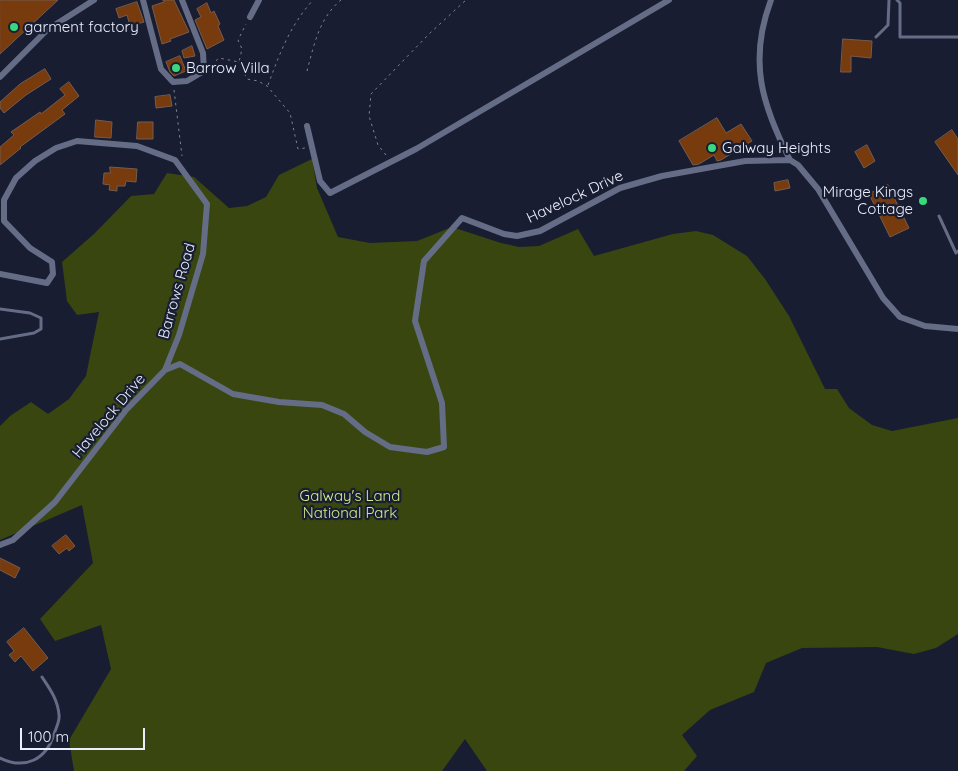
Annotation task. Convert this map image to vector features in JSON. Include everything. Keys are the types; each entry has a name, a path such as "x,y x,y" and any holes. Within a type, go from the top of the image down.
{"street":[{"path":"0,77 47,30 94,0"},
{"path":"143,0 161,68 173,82 186,81 204,71 203,53 182,0"},
{"path":"250,17 259,0"},
{"path":"307,126 320,181 330,193 416,149 669,0"},
{"path":"771,0 762,28 759,58 762,90 770,118 790,160 798,165 818,189 883,298 900,317 925,326 958,329"},
{"name":"Barrows Road","path":"0,274 47,283 53,274 52,262 30,248 4,221 4,200 16,178 56,148 77,141 137,146 175,160 207,204 203,254 179,335 165,370"},
{"name":"Havelock Drive","path":"0,544 14,540 55,502 126,410 165,370 180,364 233,394 279,402 322,405 344,414 365,432 390,447 427,452 444,447 442,402 415,321 424,261 462,218 504,234 517,236 540,231 620,188 662,176 745,162 790,160"}],"lane":[{"path":"876,38 888,25 889,0"},
{"path":"897,0 900,2 900,37 958,37"},
{"path":"939,216 956,253 958,251"},
{"path":"0,309 30,313 42,318 40,329 34,333 0,339"},
{"path":"0,758 18,764 33,761 45,752 52,741 60,718 57,701 42,676"}],"path":[{"path":"267,86 286,39 299,16 312,0"},
{"path":"307,71 318,30 325,18 341,0"},
{"path":"390,162 378,145 369,116 370,94 429,34 466,0"},
{"path":"250,17 238,40 242,49 239,62 247,79 258,81 267,86 290,113 298,149 313,146"},
{"path":"204,71 219,58 239,62"},
{"path":"173,82 182,156"}],"green space":[{"name":"Galway's Land National Park","path":"312,159 317,188 338,237 370,243 417,241 452,227 519,247 539,246 578,229 594,256 673,234 696,231 713,235 747,256 765,279 789,316 825,389 837,389 849,408 872,425 892,431 958,418 958,634 936,648 914,654 877,647 802,648 766,663 754,692 710,710 682,735 697,756 684,771 487,771 465,739 442,771 74,771 69,740 111,669 101,625 55,641 40,619 93,563 82,505 0,540 0,426 10,416 31,402 48,414 69,399 86,376 99,312 77,315 67,301 62,262 95,233 131,196 154,194 167,173 194,177 229,208 247,206 266,197 279,175"}],"building":[{"name":"garment factory","path":"0,0 58,0 0,54"},
{"path":"163,0 174,0 189,32 162,44 152,6 164,2"},
{"path":"137,2 144,22 130,26 127,15 119,18 116,9"},
{"path":"207,3 211,13 214,11 220,24 218,26 224,40 207,49 195,20 201,17 197,9"},
{"path":"843,39 872,41 871,58 851,56 851,72 841,72"},
{"path":"192,46 195,56 184,58 182,51"},
{"path":"180,56 186,71 174,76 166,62"},
{"path":"45,69 51,79 26,95 4,113 0,108 0,102 20,84"},
{"path":"69,82 79,96 62,110 65,114 20,147 0,165 0,147 14,135 11,132 40,112 41,114 65,95 60,89"},
{"path":"170,95 172,106 156,108 155,97"},
{"name":"Galway Heights","path":"717,118 726,133 741,124 752,141 721,160 717,161 714,155 699,164 693,165 679,141"},
{"path":"96,120 112,122 111,138 95,137"},
{"path":"138,122 153,122 153,139 137,139"},
{"path":"952,130 958,139 958,175 935,142"},
{"path":"867,145 875,161 864,168 855,152"},
{"path":"110,167 137,169 136,182 126,181 125,186 117,186 117,191 109,190 110,185 103,184 104,173 110,173"},
{"path":"788,180 790,188 775,191 774,183"},
{"path":"888,185 909,228 890,237 869,194"},
{"path":"66,535 75,546 69,551 67,548 59,554 52,546"},
{"path":"0,558 20,568 15,578 0,570"},
{"path":"24,628 48,658 33,671 21,656 15,662 9,655 14,651 7,642"}],"place":[{"name":"garment factory","path":"14,27"},
{"name":"Barrow Villa","path":"176,68"},
{"name":"Galway Heights","path":"712,148"},
{"name":"Mirage Kings Cottage","path":"923,201"}]}
